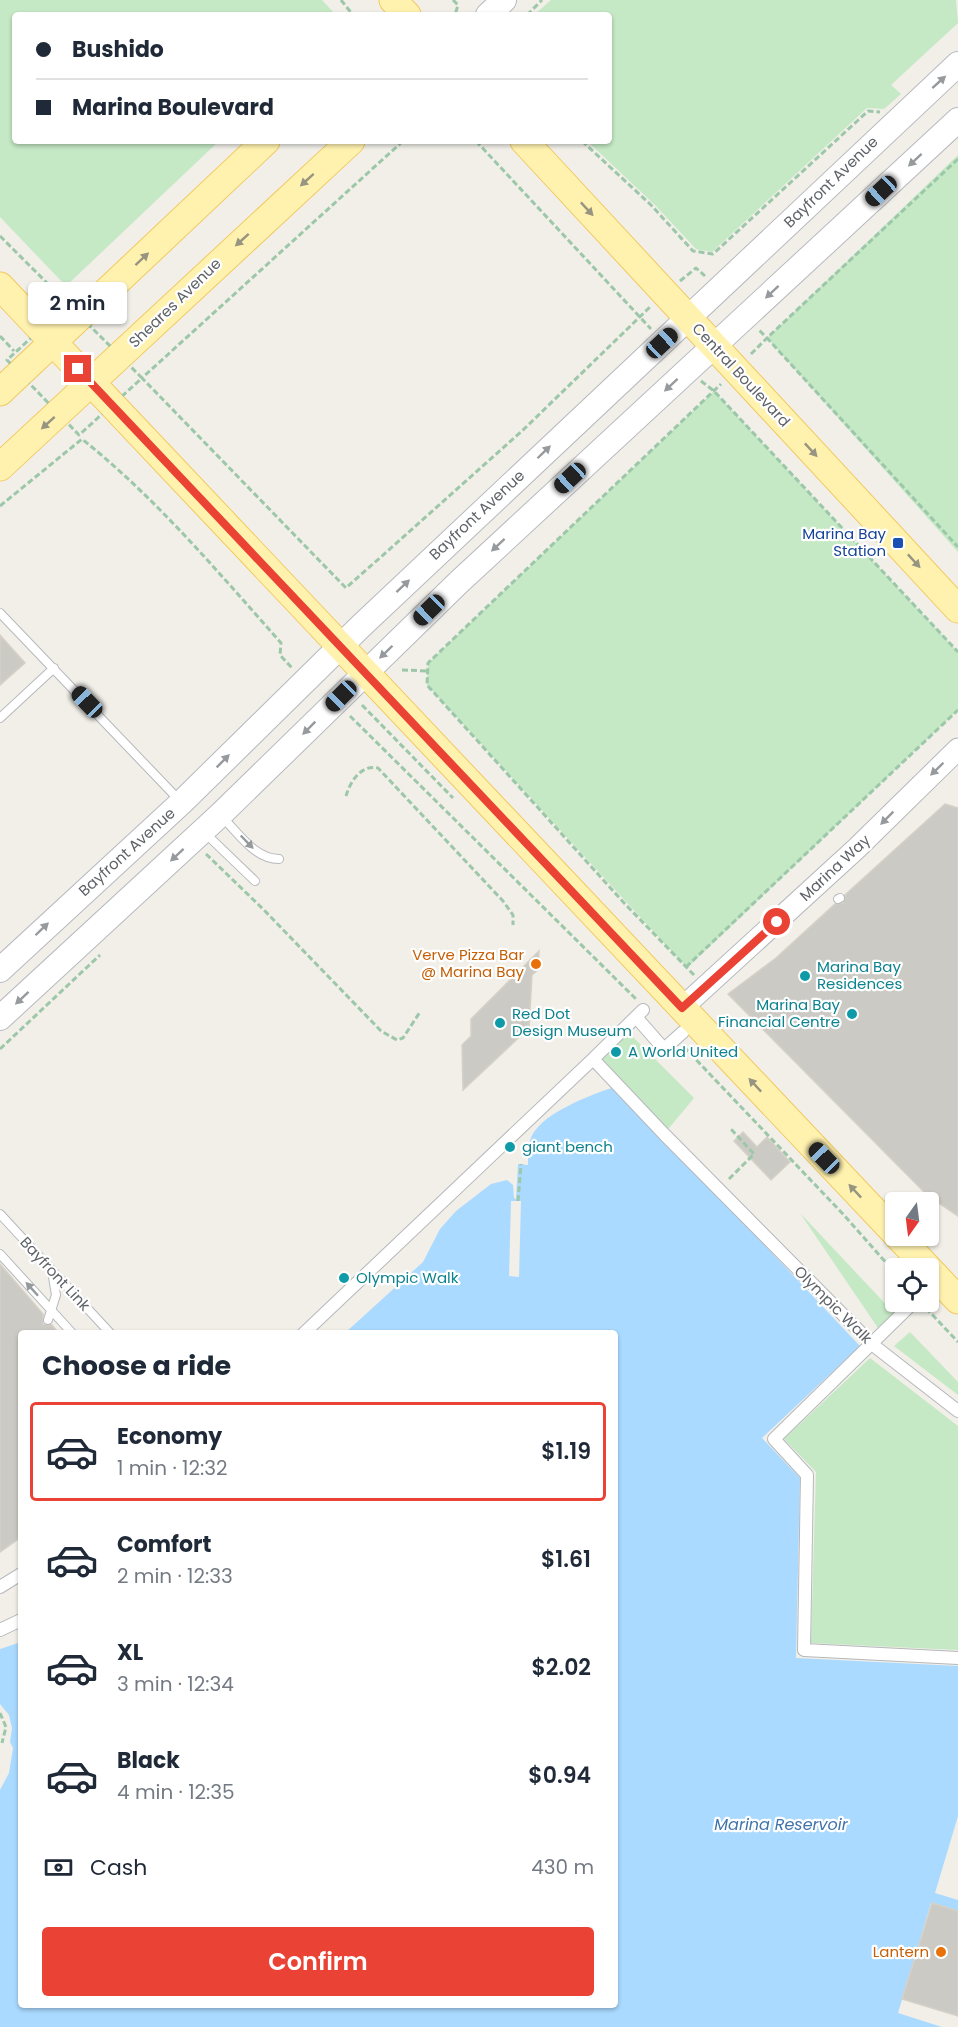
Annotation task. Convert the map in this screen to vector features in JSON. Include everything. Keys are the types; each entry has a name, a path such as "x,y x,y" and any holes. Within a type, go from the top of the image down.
{"main road":[{"path":"491,12 504,0"},
{"name":"Bayfront Avenue","path":"0,970 175,795 340,645 689,319 888,121 958,64"},
{"path":"0,1018 210,834 365,672 958,120"},
{"path":"0,392 263,144"},
{"name":"Sheares Avenue","path":"0,467 220,259 348,144"},
{"name":"Central Boulevard","path":"527,144 958,609"},
{"path":"0,286 365,672 680,1026 885,1223"},
{"path":"907,1246 958,1300"}],"street":[{"name":"Marina Way","path":"680,1026 958,749"},
{"path":"307,1330 593,1059 640,1011 664,1049 680,1026"},
{"name":"Olympic Walk","path":"593,1059 718,1189 873,1344 958,1411"},
{"path":"904,1312 774,1439 807,1475 804,1650 958,1658"},
{"path":"0,1587 18,1576"},
{"path":"0,1630 18,1621"}],"lane":[{"path":"0,613 175,795"},
{"path":"0,718 54,668"},
{"path":"210,834 268,859 279,859"},
{"path":"210,834 255,881"},
{"name":"Bayfront Link","path":"0,1214 107,1330"},
{"name":"Bayfront Link","path":"0,1254 69,1330"},
{"path":"48,1320 56,1295 52,1271"}],"path":[{"path":"341,0 351,12"},
{"path":"530,12 542,0"},
{"path":"585,144 651,205 693,251 713,254 868,111 888,121"},
{"path":"400,144 142,378 346,588 522,431 640,317 479,144"},
{"path":"958,159 767,338 958,547"},
{"path":"0,236 68,304 76,296"},
{"path":"0,336 14,351"},
{"path":"958,652 714,391 428,663 427,671 427,686 687,968 958,710"},
{"path":"0,506 82,440 124,476 222,577 281,643 280,655 291,666"},
{"path":"402,670 427,671"},
{"path":"350,716 640,1011"},
{"path":"346,796 350,785 363,770 371,766 378,768 502,901 513,915 513,925"},
{"path":"210,834 264,910 381,1031 397,1040 403,1038 420,1012"},
{"path":"680,1026 885,1262"},
{"path":"718,1189 754,1154 730,1128"},
{"path":"518,1201 521,1164"},
{"path":"930,1312 958,1342"},
{"path":"0,1713 6,1727 2,1743"}],"green space":[{"path":"0,0 322,0 333,12 12,12 12,144 216,144 66,286 0,217"},
{"path":"551,0 956,0 958,23 891,85 901,94 884,109 867,108 712,252 696,249 655,205 590,144 612,144 612,12 537,12"},
{"path":"958,155 958,552 767,338"},
{"path":"714,391 958,652 958,710 687,968 427,685 428,663"},
{"path":"630,1034 694,1098 664,1134 593,1059"},
{"path":"800,1213 885,1303 885,1312 894,1313 878,1328"},
{"path":"910,1332 958,1382 958,1395 894,1346"},
{"path":"870,1358 958,1426 958,1650 811,1643 816,1472 784,1439"}],"water":[{"name":"Marina Reservoir","path":"615,1087 860,1346 762,1438 800,1478 796,1658 958,1666 958,1816 935,1893 958,1900 958,1911 931,1903 898,2013 942,2027 0,2027 0,1649 18,1643 18,2008 618,2008 618,1330 348,1330 423,1262 440,1229 456,1211 491,1184 507,1180 513,1185 516,1199 518,1164 528,1165 528,1150 534,1132 553,1114"}],"pier":[{"path":"511,1201 521,1201 519,1277 509,1276"},
{"path":"0,1704 9,1715 12,1728 10,1742 13,1748 9,1773 0,1790"}],"building":[{"path":"0,635 25,663 0,685"},
{"name":"Marina Bay Financial Centre","path":"945,804 958,808 958,1216 939,1203 939,1192 924,1192 728,994 776,958 835,904 843,903 845,895"},
{"name":"Red Dot Design Museum","path":"539,951 538,970 532,975 529,1028 463,1090 462,1045 471,1036 471,1019"},
{"path":"743,1132 757,1147 767,1137 790,1162 771,1180 734,1141"},
{"path":"0,1264 43,1314 43,1324 52,1325 56,1330 18,1330 18,1539 0,1552"},
{"path":"932,1903 958,1911 958,2016 902,1999"}],"place":[{"name":"Marina Bay Station","path":"898,543"},
{"name":"Verve Pizza Bar @ Marina Bay","path":"536,964"},
{"name":"Marina Bay Residences","path":"805,976"},
{"name":"Marina Bay Financial Centre","path":"852,1014"},
{"name":"Red Dot Design Museum","path":"500,1023"},
{"name":"A World United","path":"616,1052"},
{"name":"giant bench","path":"510,1147"},
{"name":"Olympic Walk","path":"344,1278"},
{"name":"Lantern","path":"941,1952"}],"route":[{"path":"78,369 682,1008 777,922"}]}
